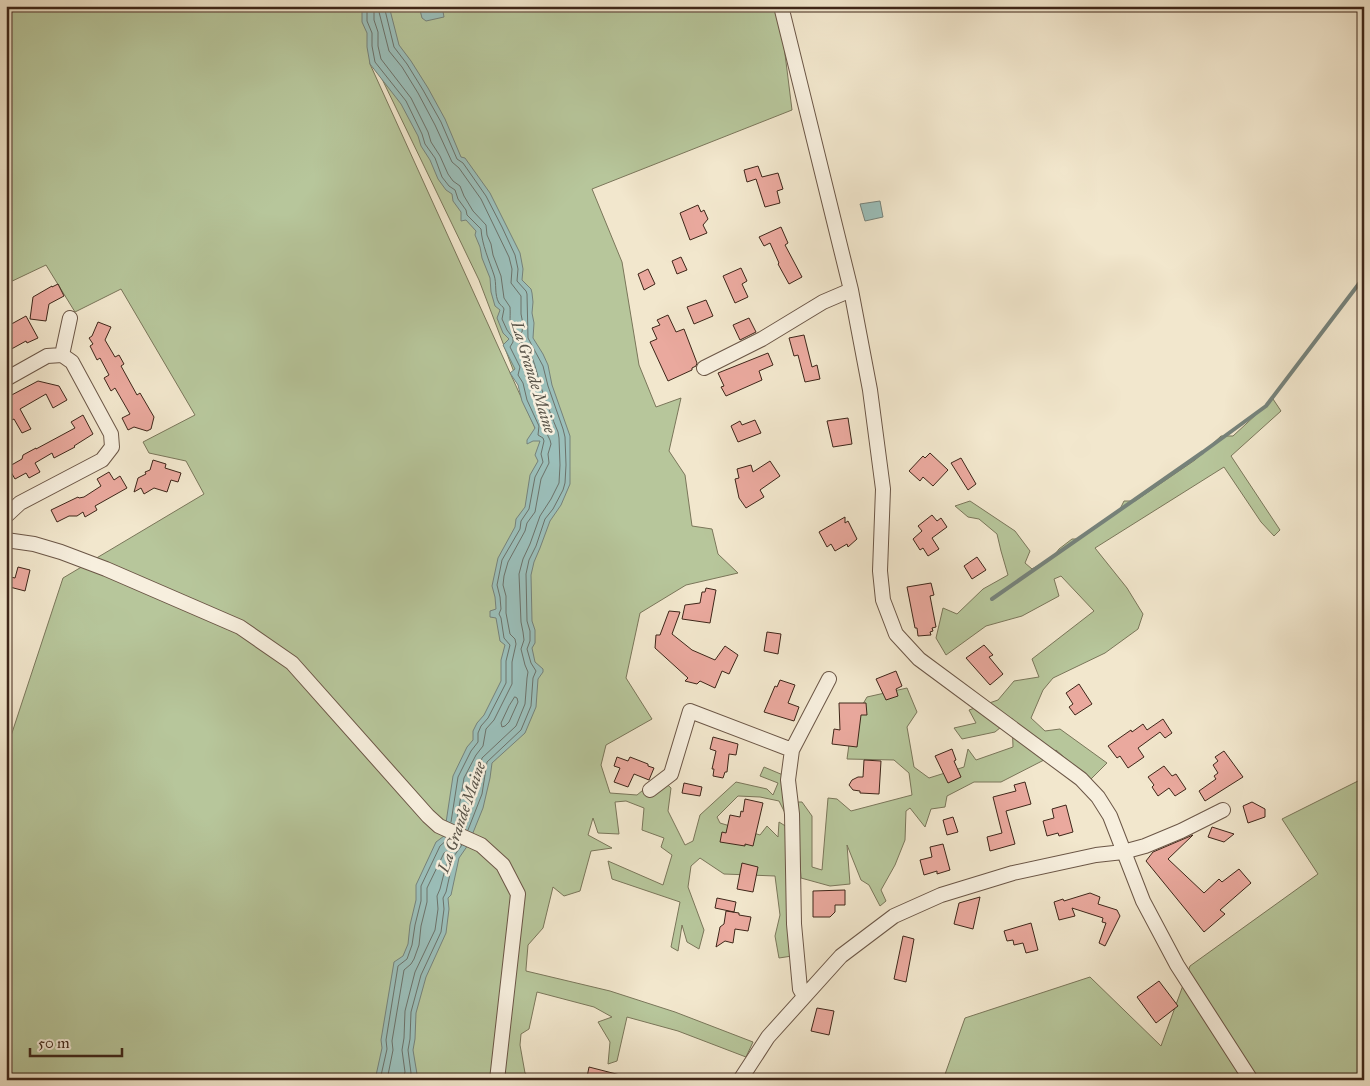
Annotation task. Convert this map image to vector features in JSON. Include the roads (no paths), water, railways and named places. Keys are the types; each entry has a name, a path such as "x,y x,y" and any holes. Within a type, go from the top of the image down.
{"street":[{"path":"781,6 851,290 870,390 883,489 880,571 883,600 896,634 919,659 1081,779 1098,797 1110,816 1143,901 1177,965 1251,1080"},
{"path":"704,368 762,339 823,302 851,290"},
{"path":"62,355 70,318"},
{"path":"6,379 47,356 62,355 72,362 111,434 112,447 102,460 20,503 6,516"},
{"path":"6,540 34,544 61,552 106,569 240,627 292,663 438,826 481,845 503,865 518,894 497,1080"},
{"path":"804,996 800,989 794,924 792,814 788,780 792,750 829,679"},
{"path":"650,790 671,774 690,711 792,750"},
{"path":"740,1080 768,1036 841,956 894,916 941,895 1013,873 1145,846 1223,810"}],"water":[{"name":"La Grande Maine","path":"357,6 389,6 399,45 428,88 445,119 461,157 465,158 490,193 520,253 523,269 522,280 531,289 532,293 533,338 548,365 552,385 570,436 570,484 561,505 550,521 531,575 532,621 535,630 535,643 532,648 535,662 543,669 538,679 536,707 525,733 492,763 483,808 468,845 459,858 451,895 448,898 449,909 446,933 426,977 416,1013 413,1050 417,1074 414,1080 375,1080 382,1048 381,1040 394,962 403,956 408,944 416,900 416,885 436,842 444,836 453,776 467,747 473,740 473,731 477,723 484,715 501,681 501,660 505,645 500,641 496,618 490,617 490,611 496,609 492,586 498,558 515,527 516,519 525,507 530,475 538,461 535,455 540,441 533,441 527,444 527,440 535,428 522,401 518,385 510,373 515,369 503,345 509,339 503,333 497,318 500,310 495,306 490,278 475,235 476,231 466,220 461,221 461,212 453,201 452,194 446,190 438,179 401,104 370,64 367,33 362,22 362,11"},
{"path":"419,6 442,6 444,17 426,21 422,18"},
{"path":"880,201 883,217 865,221 860,204"}],"waterway":[{"path":"992,599 1266,406 1364,277"}]}
